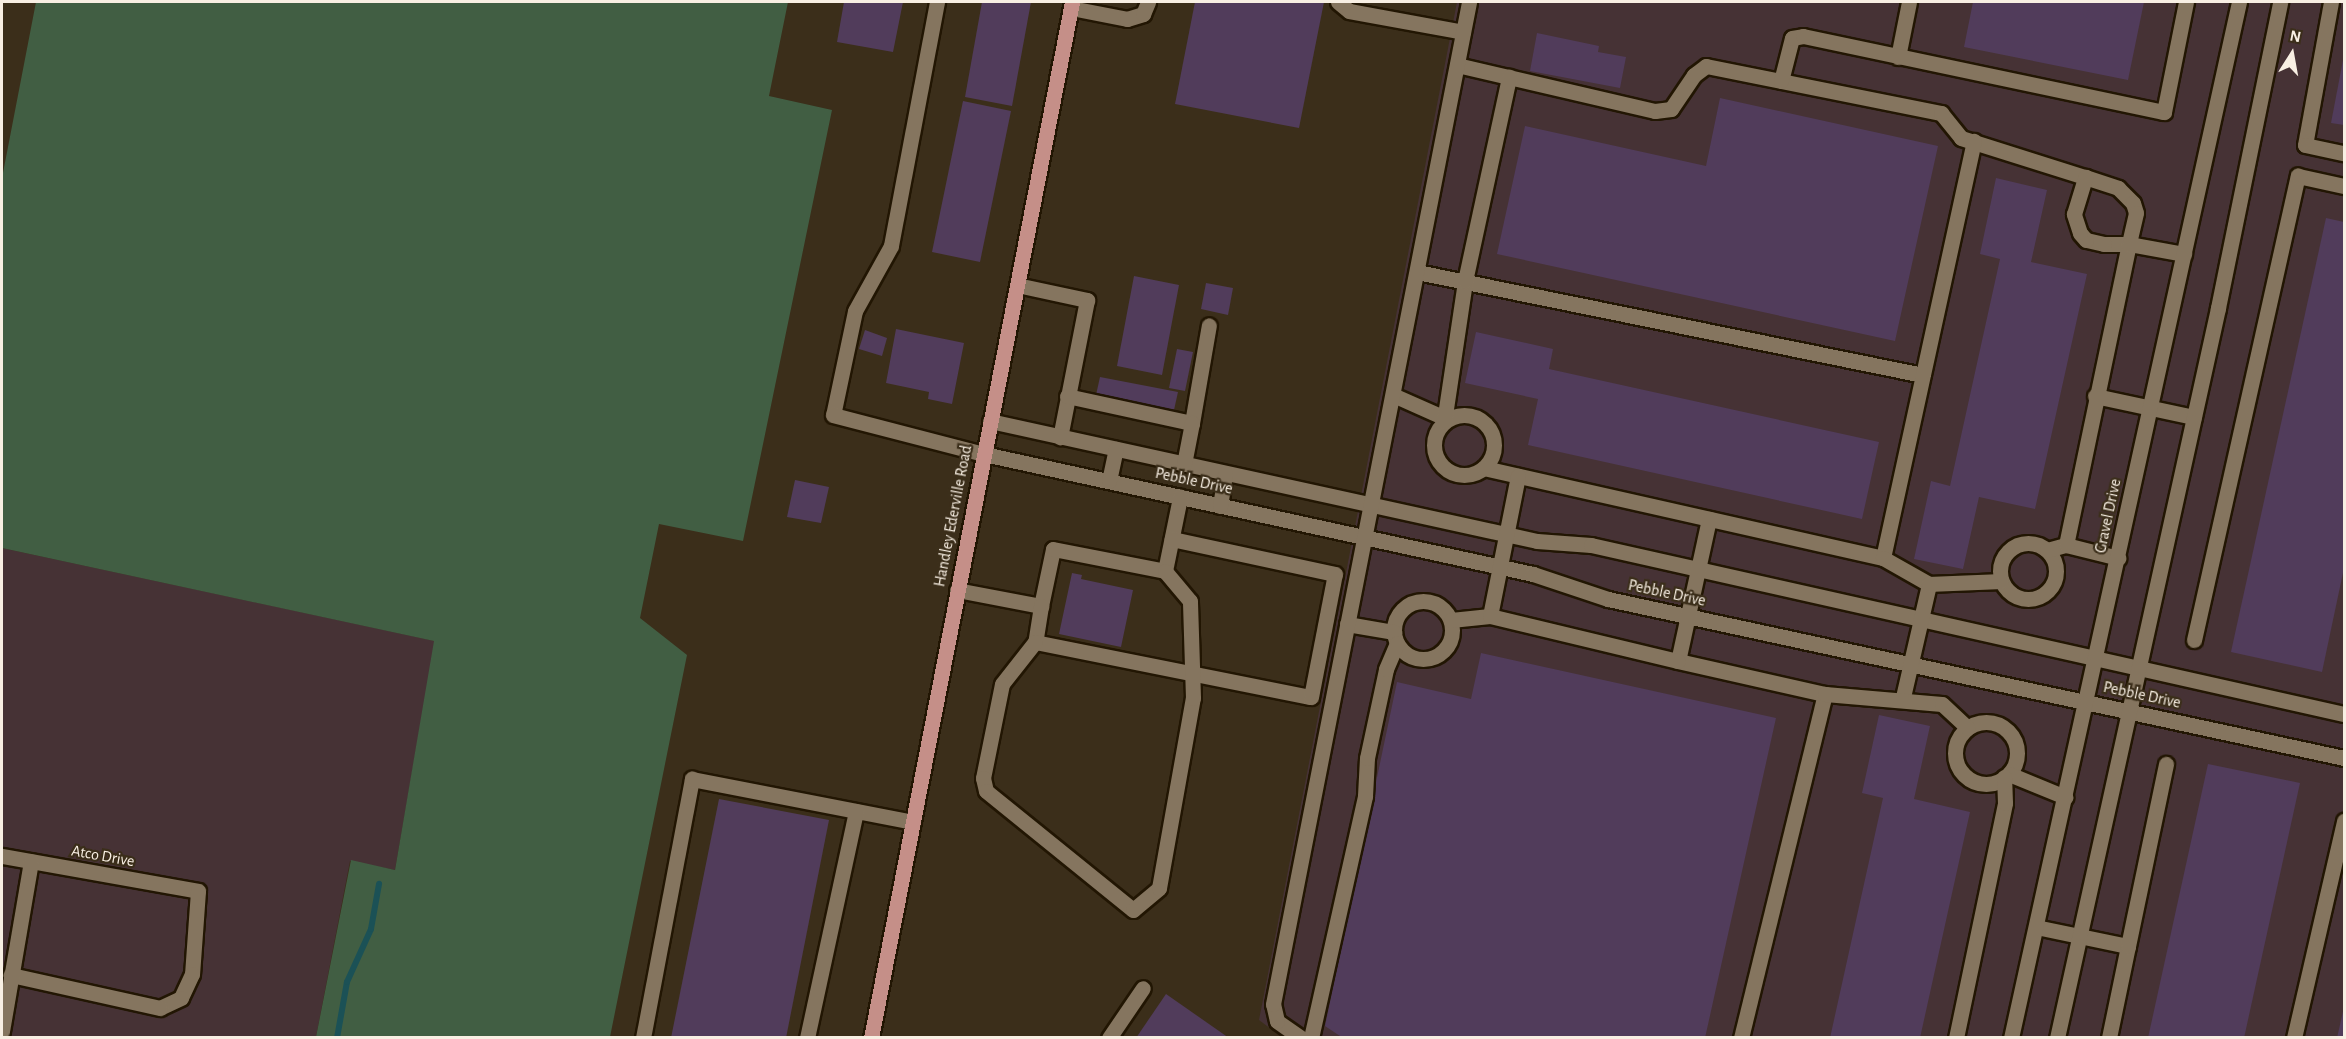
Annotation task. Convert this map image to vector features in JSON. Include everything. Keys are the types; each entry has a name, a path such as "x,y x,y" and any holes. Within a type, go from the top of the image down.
{"main road":[{"name":"Handley Ederville Road","path":"871,1038 1071,5"}],"street":[{"name":"Pebble Drive","path":"937,2 891,246 855,311 833,414 984,453 1501,567 1689,616 2344,758"},
{"path":"1071,5 1128,19 1143,14 1148,2"},
{"path":"1338,2 1349,11 1464,32"},
{"path":"1301,1038 1277,1021 1273,1004 1469,2"},
{"path":"1898,57 1909,2"},
{"path":"1781,81 1792,38 1803,36 2164,112 2186,2"},
{"name":"Gravel Drive","path":"2012,1038 2239,2"},
{"path":"2057,1038 2194,417 2280,2"},
{"path":"2331,2 2305,145 2344,153"},
{"path":"1457,65 1655,111 1671,109 1694,75 1707,66 1941,113 1961,138 2118,188 2133,203 2136,213 2095,396 2066,545"},
{"path":"1509,77 1465,281 1444,420 1434,438 1441,465 1466,475 1484,468 1883,558 1929,584 2001,581 2021,598 2046,593 2056,567 2047,550 2029,542 2010,548 2001,563 2001,581"},
{"path":"1883,558 1974,141"},
{"path":"2194,640 2298,176 2344,186"},
{"path":"2085,177 2074,214 2080,233 2086,240 2104,244 2129,244 2184,254"},
{"path":"1417,272 1923,375"},
{"path":"1017,285 1087,300 1060,437"},
{"path":"1184,464 1209,325"},
{"path":"1393,395 1444,420 1461,415 1486,425 1494,442 1484,468"},
{"path":"1068,396 1192,423"},
{"path":"2095,396 2194,417"},
{"name":"Pebble Drive","path":"990,422 1507,535 1591,545 2344,714"},
{"path":"1109,481 1116,449"},
{"path":"1220,506 1225,473"},
{"path":"1490,616 1518,476"},
{"path":"1165,571 1180,497"},
{"path":"1678,661 1709,519"},
{"path":"1035,642 1311,697 1335,574 1172,539"},
{"path":"2047,550 2066,545 2118,558"},
{"path":"1053,549 1165,571 1190,601 1193,698 1159,888 1133,910 986,791 983,778 1002,684 1035,642 1041,606 1053,549"},
{"path":"1903,697 1913,665 1929,584"},
{"path":"957,590 1041,606"},
{"path":"1311,1038 1365,796 1370,747 1386,669 1396,637 1398,614 1422,601 1440,606 1451,620 1452,638 1434,657 1416,658 1396,637 1347,624"},
{"path":"1451,620 1490,616 1825,694 1903,697 1942,704 1968,728"},
{"path":"1741,1038 1825,694"},
{"path":"1956,1038 2005,803 2007,775 2017,754 2010,734 1993,723 1968,728 1955,748 1959,768 1982,783 2007,775 2065,797"},
{"path":"2109,1038 2166,764"},
{"path":"643,1038 692,779 912,822"},
{"path":"807,1038 856,811"},
{"path":"2294,1038 2344,821"},
{"name":"Atco Drive","path":"2,856 198,891 192,974 181,998 160,1008 11,975"},
{"path":"2,1030 31,861"},
{"path":"2036,927 2128,946"},
{"path":"1109,1038 1143,988"}],"shaded area":[{"path":"1457,2 2344,2 2344,1037 1283,1038 1259,1020"},
{"path":"2,548 435,641 395,870 350,861 316,1037 2,1038"}],"green space":[{"path":"36,2 788,2 769,96 832,110 743,541 659,524 640,618 687,655 610,1037 316,1037 351,860 395,870 434,641 2,548 2,178"}],"building":[{"path":"844,2 903,2 893,52 837,42"},
{"path":"982,2 1031,2 1012,106 965,97"},
{"path":"1195,2 1324,2 1299,128 1175,104"},
{"path":"1973,2 2144,2 2128,80 1964,47"},
{"path":"1537,33 1599,46 1598,52 1626,57 1620,88 1530,71"},
{"path":"2344,60 2344,125 2331,123"},
{"path":"1720,98 1938,146 1895,341 1497,254 1525,126 1706,166"},
{"path":"963,101 1011,111 980,262 932,252"},
{"path":"1996,178 2047,190 2031,262 2087,274 2035,509 1979,497 1963,569 1914,559 1931,481 1950,486 2000,259 1980,254"},
{"path":"2326,218 2344,222 2344,568 2322,672 2231,652"},
{"path":"1134,276 1179,285 1162,375 1117,366"},
{"path":"1206,283 1233,288 1228,315 1201,309"},
{"path":"896,329 964,343 952,404 928,399 929,392 886,383"},
{"path":"865,330 887,338 882,356 859,349"},
{"path":"1476,332 1553,349 1549,369 1879,442 1862,519 1528,445 1538,399 1465,383"},
{"path":"1177,349 1193,352 1185,391 1169,388"},
{"path":"1100,377 1178,392 1174,410 1096,395"},
{"path":"795,480 829,487 821,523 787,517"},
{"path":"1072,573 1082,575 1081,579 1133,590 1121,647 1059,634"},
{"path":"1481,653 1776,718 1705,1038 1343,1038 1325,1026 1397,682 1471,699"},
{"path":"1879,715 1930,726 1914,799 1970,812 1920,1038 1830,1038 1883,798 1862,793"},
{"path":"2208,764 2300,783 2244,1038 2148,1038"},
{"path":"719,799 829,820 786,1038 671,1038"},
{"path":"1166,994 1229,1038 1136,1038"},
{"path":"2344,1007 2344,1038 2337,1038"}],"waterway":[{"path":"337,1038 347,982 371,929 379,884"}]}
